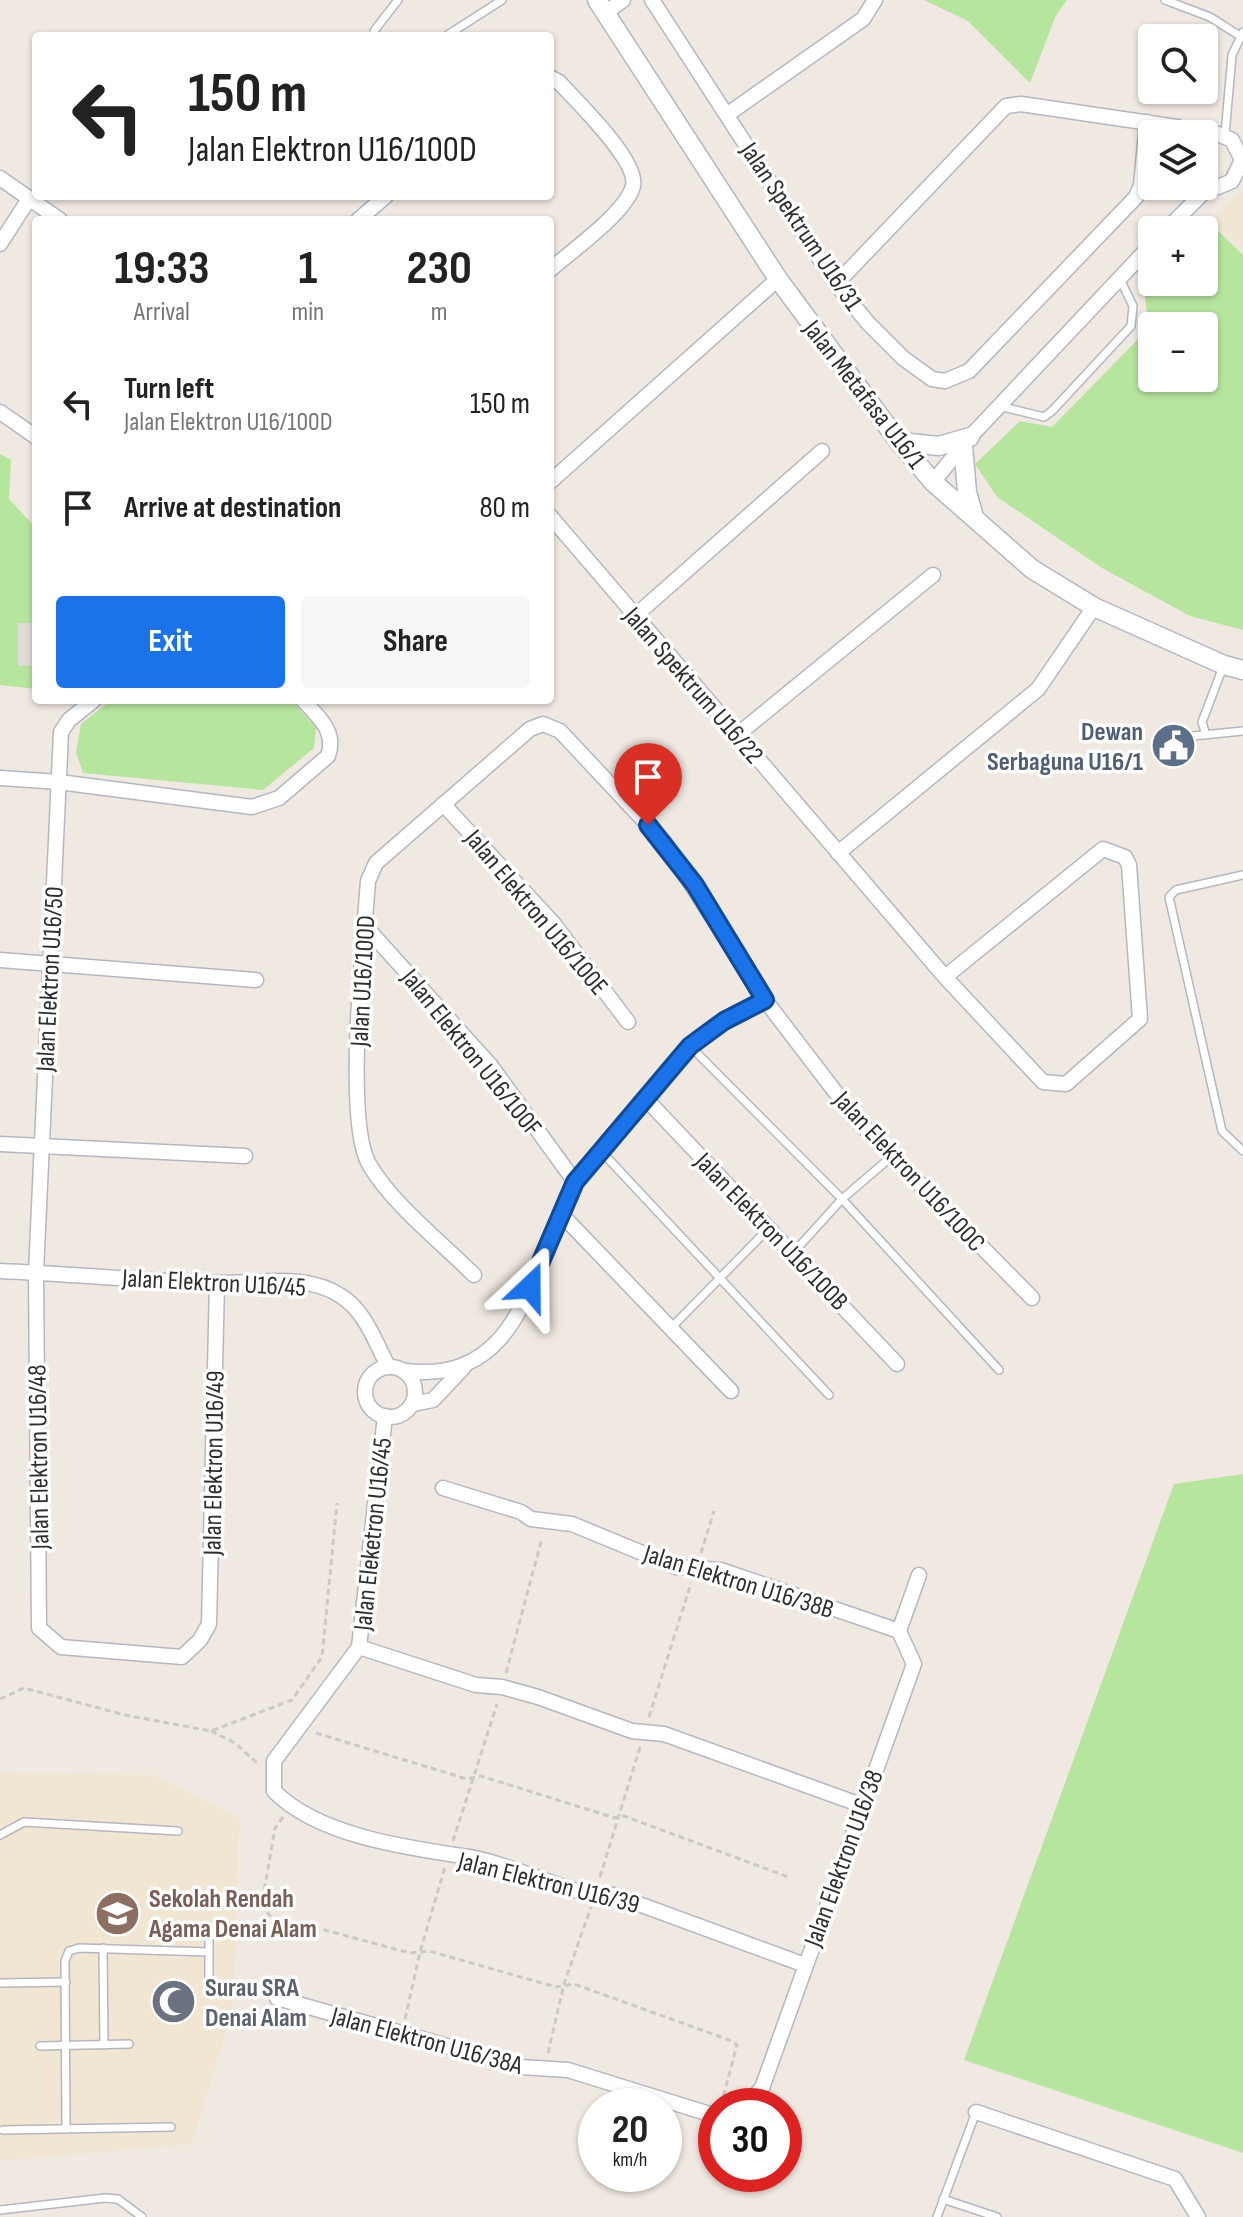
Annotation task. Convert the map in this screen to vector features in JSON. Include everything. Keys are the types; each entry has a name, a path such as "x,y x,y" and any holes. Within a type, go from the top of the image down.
{"street":[{"path":"601,6 623,0"},
{"name":"Jalan Spektrum U16/31","path":"652,0 836,284 868,323 917,370 932,379 958,378 1138,193"},
{"path":"728,114 863,19 875,0"},
{"name":"Jalan Metafasa U16/1","path":"601,6 778,279 899,442 933,482 1032,569 1094,607 1224,665 1243,670"},
{"path":"554,79 598,125 631,168 633,185 624,203 554,266"},
{"path":"836,284 1006,106 1021,104 1138,121"},
{"path":"1218,135 1225,135 1238,145 1243,160 1232,181 1218,183"},
{"path":"0,178 54,216"},
{"path":"0,244 29,199"},
{"path":"363,216 381,200"},
{"path":"1179,216 1193,200"},
{"path":"933,482 966,441 1138,258"},
{"path":"554,478 778,279"},
{"path":"0,412 32,434"},
{"path":"899,442 939,446 966,441"},
{"path":"966,441 967,492 974,517"},
{"path":"635,616 822,451"},
{"name":"Jalan Spektrum U16/22","path":"554,521 945,977 1043,1082 1066,1084 1140,1019 1129,865 1125,857 1103,849 945,977"},
{"path":"737,735 933,575"},
{"path":"838,853 1038,689 1094,607"},
{"name":"Jalan Elektron U16/50","path":"36,1272 49,964 64,725 89,704"},
{"path":"0,778 59,782 230,807 252,807 279,798 321,765 331,747 328,729 306,704"},
{"name":"Jalan U16/100D","path":"474,1275 379,1180 359,1142 357,1093 368,881 376,863 530,729 543,724"},
{"name":"Jalan Elektron U16/100C","path":"543,724 560,731 665,843 765,1000 856,1119 1032,1298"},
{"name":"Jalan Elektron U16/100E","path":"443,804 554,924 628,1022"},
{"name":"Jalan Elektron U16/100F","path":"365,926 491,1066 575,1182"},
{"path":"0,960 256,980"},
{"path":"405,1371 416,1390 412,1404 401,1415 385,1416 372,1408 365,1394 374,1372 388,1366 432,1375 465,1366 483,1356 507,1333 575,1182 690,1046 724,1021 765,1000"},
{"name":"Jalan Elektron U16/100B","path":"646,1099 897,1364"},
{"path":"0,1144 245,1156"},
{"path":"561,1214 731,1391"},
{"name":"Jalan Elektron U16/45","path":"0,1271 217,1283 281,1281 341,1295 373,1333 388,1366"},
{"name":"Jalan Elektron U16/48","path":"36,1272 39,1628 48,1639 61,1647 182,1657 200,1640"},
{"name":"Jalan Elektron U16/49","path":"200,1640 209,1624 217,1283"},
{"path":"412,1404 433,1400 465,1366"},
{"name":"Jalan Eleketron U16/45","path":"274,1791 274,1761 359,1647 385,1416"},
{"name":"Jalan Elektron U16/38B","path":"443,1488 521,1512 531,1519 572,1524 676,1567 721,1570 899,1631"},
{"path":"899,1631 919,1575"},
{"name":"Jalan Elektron U16/38","path":"762,2088 914,1664 899,1631"},
{"path":"359,1647 476,1685 502,1687 632,1731 664,1734 861,1805"},
{"path":"274,1791 291,1808"},
{"name":"Jalan Elektron U16/39","path":"291,1808 322,1823 449,1856 471,1858 575,1890 617,1896 805,1965"},
{"name":"Jalan Elektron U16/38A","path":"277,1998 521,2067 568,2070 698,2110"},
{"path":"976,2112 1175,2179 1198,2217"}],"lane":[{"path":"374,31 398,0"},
{"path":"452,32 502,0"},
{"path":"1165,0 1210,17 1242,34 1229,80 1225,135"},
{"path":"999,406 1044,417 1125,335 1134,316 1120,277"},
{"path":"1206,735 1202,722 1224,665"},
{"path":"1182,737 1243,731"},
{"path":"1243,875 1176,890 1169,897 1222,1131 1243,1151"},
{"path":"690,1046 842,1199 999,1370"},
{"path":"601,1151 829,1395"},
{"path":"794,1252 842,1199 891,1157"},
{"path":"671,1328 770,1227"},
{"path":"0,1835 24,1822 178,1831"},
{"path":"209,1935 209,1989"},
{"path":"66,2129 65,1961 69,1951 103,1948 209,1952"},
{"path":"103,1948 104,2045"},
{"path":"0,1983 66,1982"},
{"path":"40,2046 129,2044"},
{"path":"937,2217 976,2112"},
{"path":"3,2130 171,2127"},
{"path":"0,2210 105,2198 118,2199 142,2217"},
{"path":"943,2199 997,2217"}],"path":[{"path":"211,1731 292,1700 322,1657 337,1503"},
{"path":"545,2069 564,1984 596,1892 615,1818 714,1511"},
{"path":"402,2033 420,1952 502,1687 547,1519"},
{"path":"0,1699 24,1688 125,1715 211,1731 235,1743 257,1762 274,1791"},
{"path":"298,1727 472,1779 481,1776 615,1818 624,1816 791,1878"},
{"path":"291,1808 275,1828 263,1909 269,1915 410,1953 429,1951 556,1987 574,1984 736,2043 725,2088"}],"shaded area":[{"path":"1243,190 1243,251 1218,228 1218,216"},
{"path":"18,623 32,623 32,666 18,666"},
{"name":"Sekolah Rendah Agama Denai Alam","path":"0,1773 153,1775 239,1819 233,2008 192,2144 0,2161"}],"green space":[{"path":"924,0 1067,0 1056,15 1030,83 968,21"},
{"path":"1218,231 1243,255 1243,630 1190,616 1102,568 997,497 975,464 1020,421 1052,427 1138,339 1138,392 1218,392 1218,312 1147,312 1145,296 1218,296"},
{"path":"0,454 11,460 9,499 32,524 32,689 0,685"},
{"path":"106,704 295,704 316,728 314,748 263,790 83,773 76,753 81,724"},
{"path":"1243,1474 1243,2153 964,2060 1174,1484"}],"place":[{"name":"Dewan Serbaguna U16/1","path":"1174,746"},
{"name":"Sekolah Rendah Agama Denai Alam","path":"118,1913"},
{"name":"Surau SRA Denai Alam","path":"174,2002"}],"route":[{"path":"530,1287 575,1182 690,1046 724,1021 765,1000 695,885 648,825"}]}
